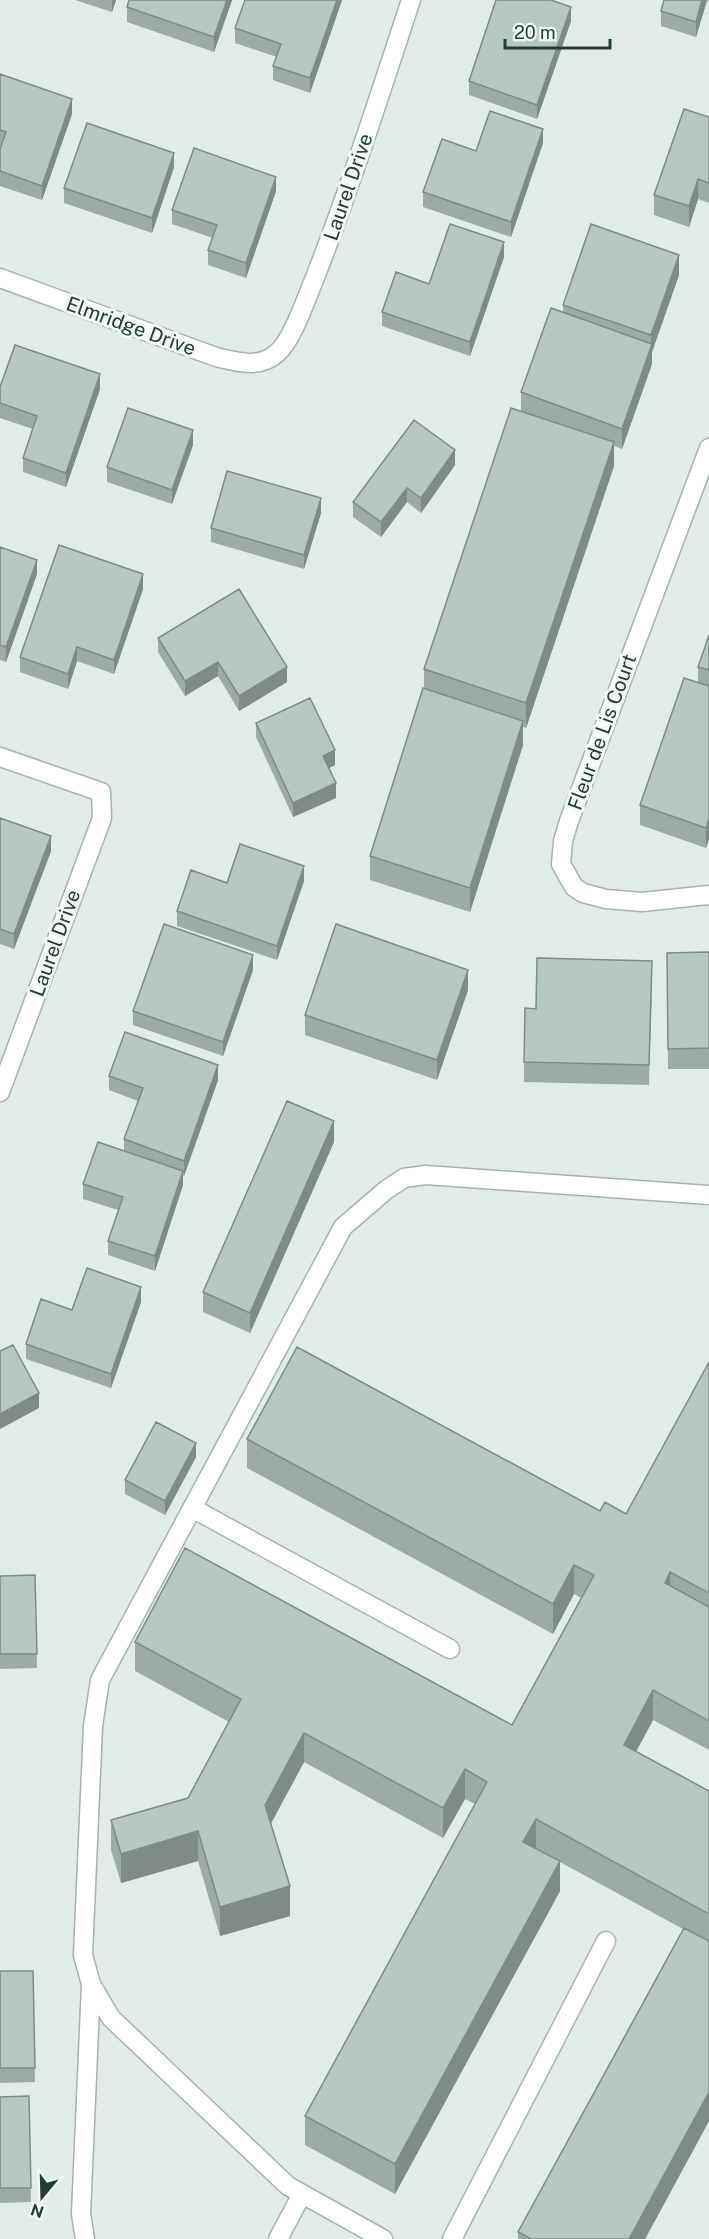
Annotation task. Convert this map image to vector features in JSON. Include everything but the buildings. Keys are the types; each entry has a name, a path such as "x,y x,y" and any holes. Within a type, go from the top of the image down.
{"street":[{"name":"Laurel Drive","path":"263,362 278,353 301,313 331,237 411,0"},
{"name":"Elmridge Drive","path":"0,278 216,357 242,364 263,362"},
{"name":"Fleur de Lis Court","path":"709,448 569,821 563,841 561,864 574,887 583,893 606,899 642,902 709,895"},
{"name":"Laurel Drive","path":"0,757 100,792 102,818 0,1092"},
{"path":"383,2239 288,2186 111,2018 91,1984 83,1955 93,1726 100,1680 343,1227 368,1204 404,1179 426,1175 709,1195"},
{"path":"192,1508 450,1649"},
{"path":"452,2239 606,1941"},
{"path":"85,2239 81,2214 91,1984"},
{"path":"278,2239 302,2194"}]}
